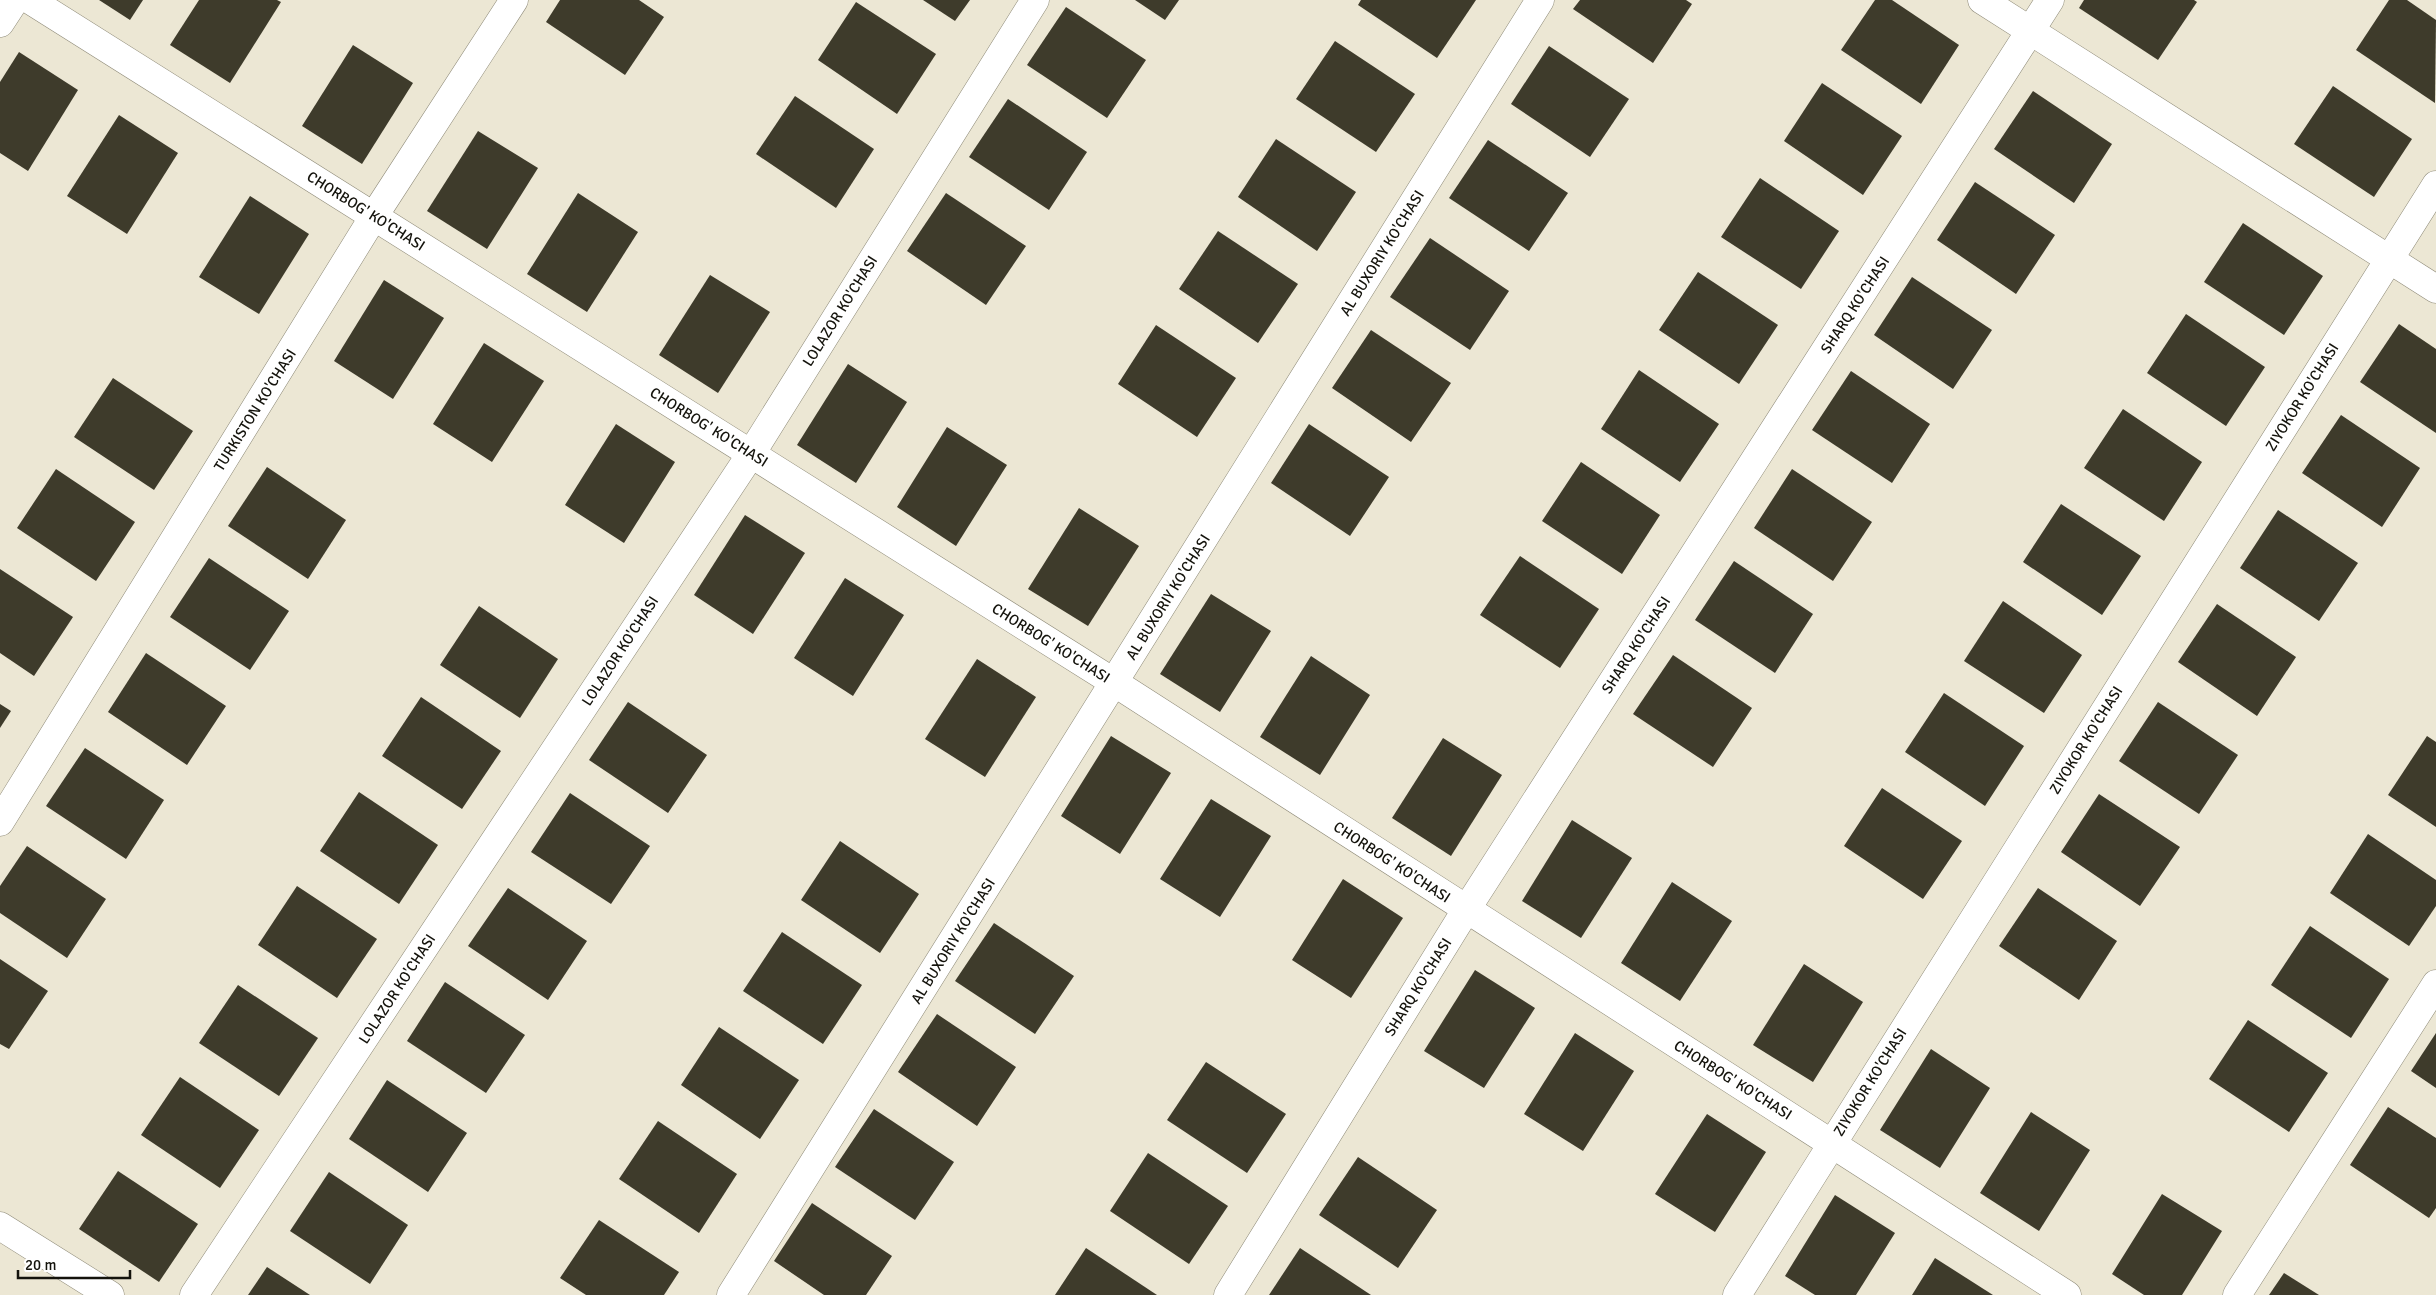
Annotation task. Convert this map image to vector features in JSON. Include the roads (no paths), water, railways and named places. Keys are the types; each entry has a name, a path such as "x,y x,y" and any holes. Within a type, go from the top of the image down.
{"street":[{"path":"0,23 14,0"},
{"name":"CHORBOG' KO'CHASI","path":"30,0 1115,683 2067,1295"},
{"name":"TURKISTON KO'CHASI","path":"0,822 374,216 514,0"},
{"name":"LOLAZOR KO'CHASI","path":"194,1295 751,454 1035,0"},
{"name":"AL BUXORIY KO'CHASI","path":"731,1295 1540,0"},
{"path":"1982,0 2436,289"},
{"name":"SHARQ KO'CHASI","path":"1228,1295 1466,910 2050,0"},
{"name":"ZIYOKOR KO'CHASI","path":"1737,1295 2436,185"},
{"path":"2237,1295 2436,984"},
{"path":"0,1226 110,1295"}]}
